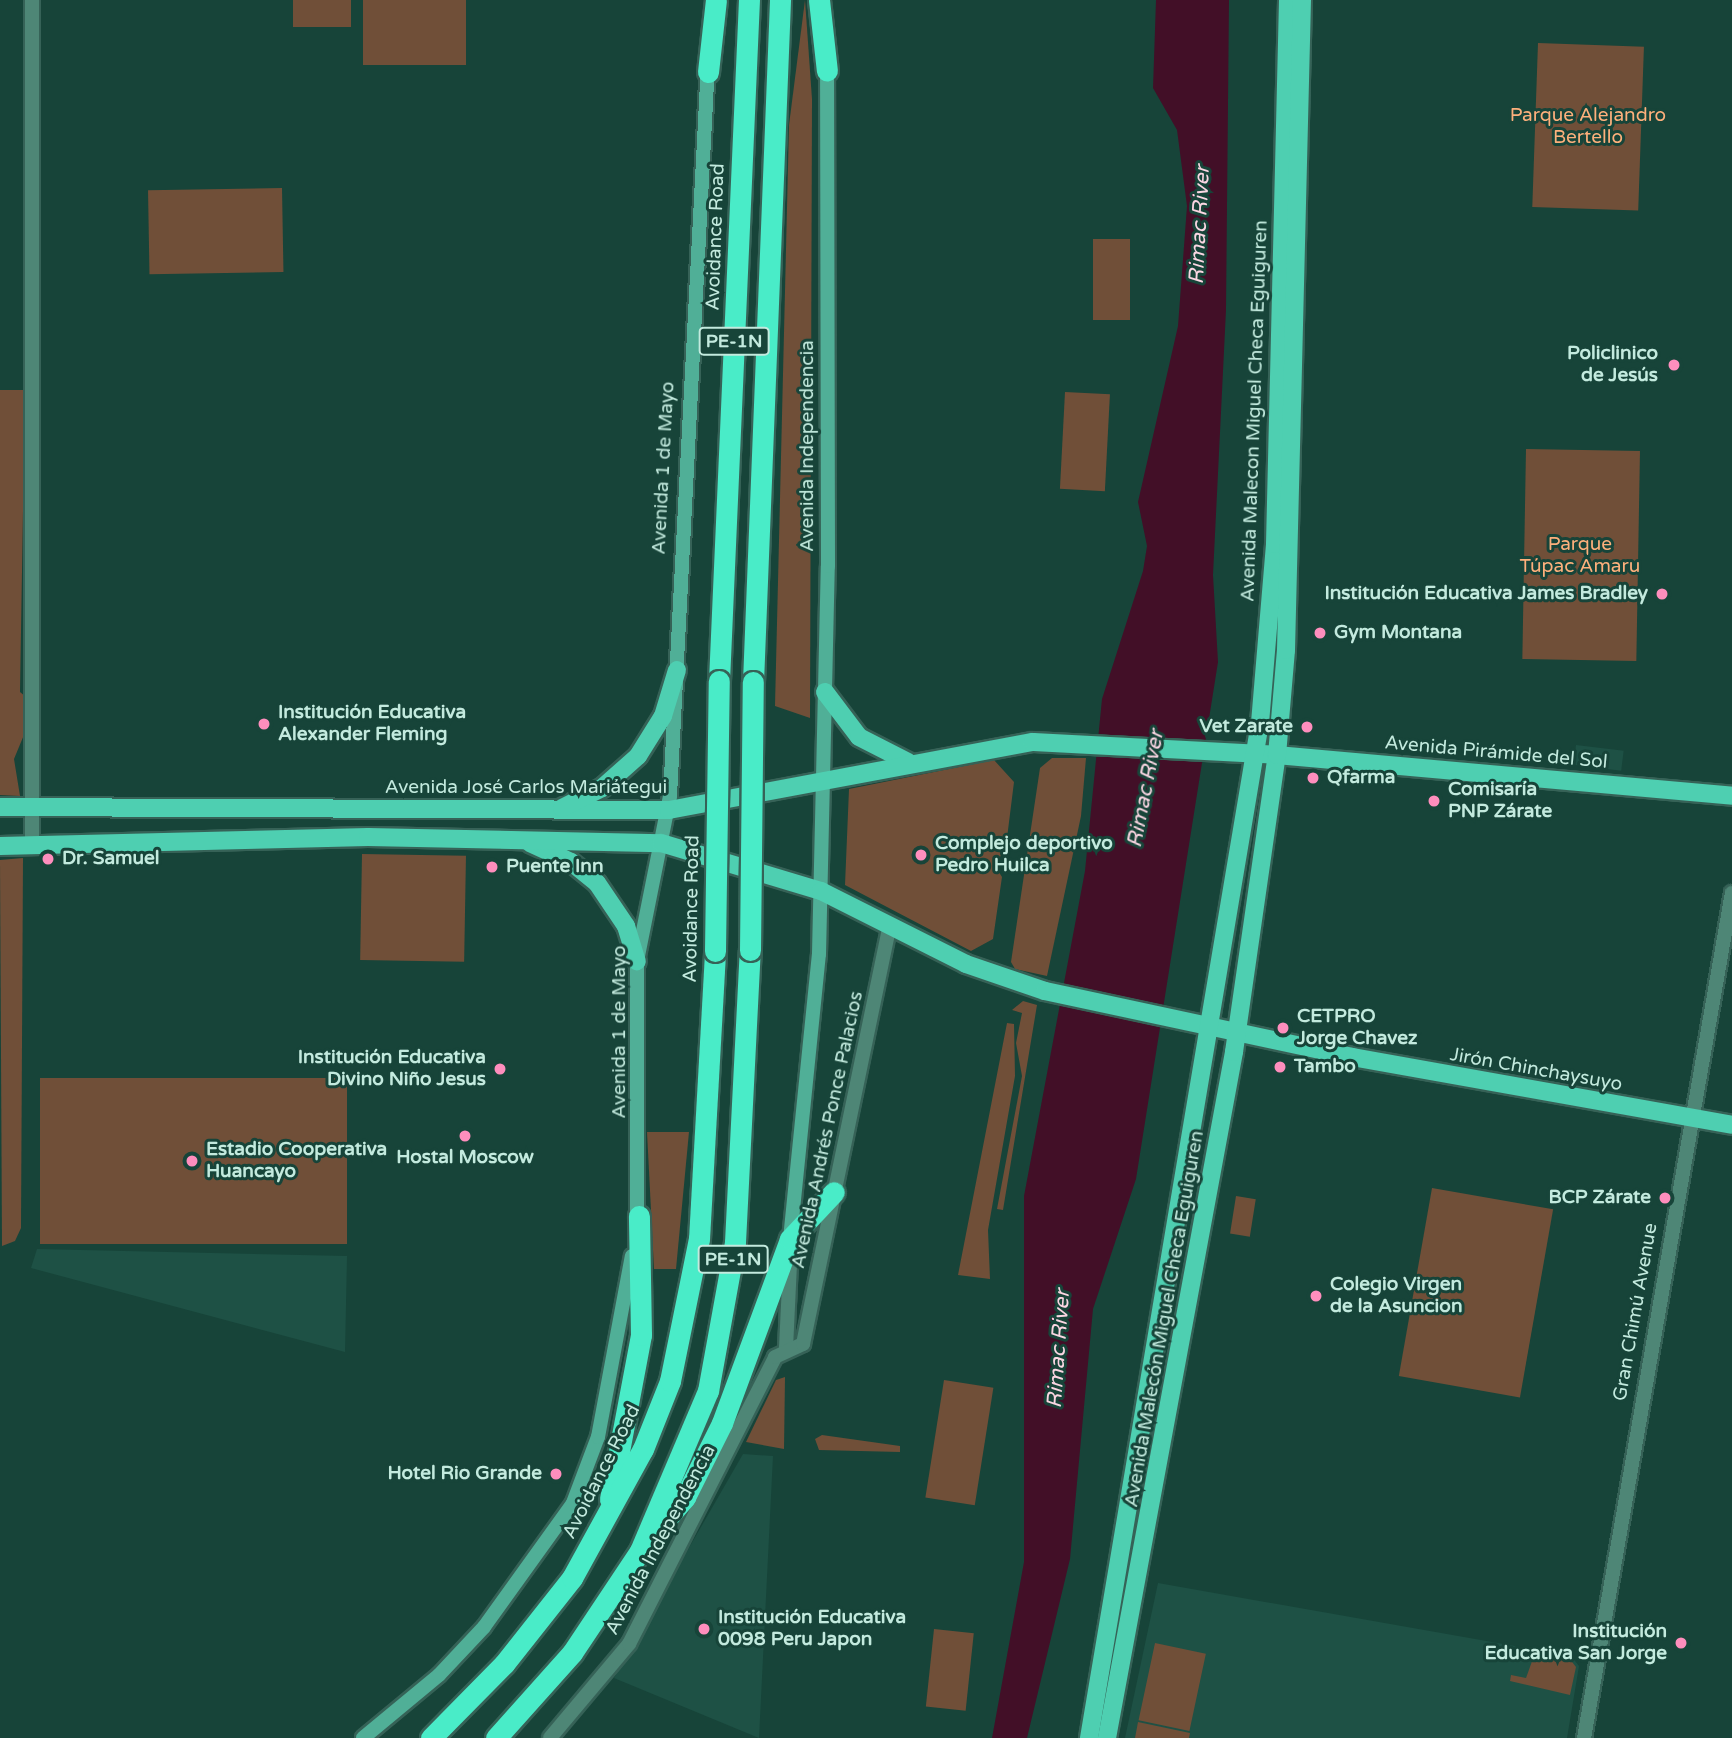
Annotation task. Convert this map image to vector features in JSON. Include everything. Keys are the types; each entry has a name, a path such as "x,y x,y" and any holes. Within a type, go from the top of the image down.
{"highway":[{"path":"708,72 716,0"},
{"name":"Avoidance Road","path":"431,1738 540,1622 607,1522 656,1418 688,1312 704,1177 715,951 719,681 749,0"},
{"name":"PE-1N","path":"496,1738 572,1653 640,1551 685,1454 725,1318 750,950 753,682 780,0"},
{"path":"819,0 827,71"},
{"path":"640,1551 685,1497 706,1457 790,1239 834,1192"},
{"path":"607,1522 641,1335 639,1216"}],"main road":[{"name":"Avenida 1 de Mayo","path":"363,1738 484,1627 573,1503 614,1370 639,1216 637,961 669,810 677,670 682,467 708,72 709,0"},
{"name":"Avenida Independencia","path":"790,1239 819,954 821,891 825,692 829,0"},
{"name":"Avenida Malecon Miguel Checa Eguiguren","path":"1203,1027 1247,753 1275,544 1288,0"},
{"name":"Avenida Malecon Miguel Checa Eguiguren","path":"1255,906 1277,755 1286,650 1302,0"},
{"path":"550,812 602,788 638,756 663,716 677,670"},
{"path":"825,692 859,737 911,763"},
{"name":"Avenida José Carlos Mariátegui","path":"0,807 550,812 669,810 1032,742 1247,753"},
{"name":"Avenida Pirámide del Sol","path":"1247,753 1732,796"},
{"path":"0,846 32,842 509,838 661,843 821,891 977,968 1045,991 1203,1027"},
{"path":"509,838 552,851 597,883 626,926 637,961"},
{"name":"Avenida Malecón Miguel Checa Eguiguren","path":"1107,1738 1237,1034 1255,906"},
{"name":"Jirón Chinchaysuyo","path":"1203,1027 1732,1125"},
{"name":"Avenida Malecón Miguel Checa Eguiguren","path":"1089,1738 1203,1027"}],"street":[{"path":"32,0 32,842"},
{"name":"Gran Chimú Avenue","path":"1584,1738 1690,1118 1732,893"},
{"name":"Avenida Andrés Ponce Palacios","path":"786,1348 803,1344 890,925"},
{"path":"786,1348 790,1239"},
{"name":"Avenida Independencia","path":"550,1738 629,1644 727,1462 768,1368 786,1348"}],"shaded area":[{"path":"1576,745 1624,751 1621,771 1574,765"},
{"path":"37,1249 347,1256 345,1352 31,1268"},
{"name":"Institución Educativa 0098 Peru Japon","path":"743,1454 773,1456 759,1738 614,1678"},
{"path":"1158,1583 1571,1656 1579,1666 1567,1738 1125,1738"}],"green space":[{"path":"293,0 351,0 351,27 293,27"},
{"path":"363,0 466,0 466,65 363,65"},
{"path":"805,0 812,99 810,718 775,706 789,125"},
{"name":"Parque Alejandro Bertello","path":"1538,43 1644,47 1638,211 1532,207"},
{"path":"282,188 283,272 149,274 148,190"},
{"path":"1093,239 1130,239 1130,320 1093,320"},
{"path":"0,390 25,390 20,692 26,697 26,730 14,759 20,796 0,795"},
{"path":"1065,392 1110,394 1105,491 1060,489"},
{"name":"Parque Túpac Amaru","path":"1526,449 1640,451 1636,661 1522,659"},
{"path":"1052,758 1086,758 1081,816 1047,976 1015,969 1011,962 1040,768"},
{"name":"Complejo deportivo Pedro Huilca","path":"994,760 1014,782 1006,846 995,866 1002,877 993,939 971,951 845,885 849,789"},
{"path":"362,854 466,856 464,962 360,960"},
{"path":"23,858 21,1228 15,1241 2,1246 0,860"},
{"path":"1023,1001 1037,1005 1003,1210 997,1209 1022,1076 1016,1043 1022,1013 1012,1010"},
{"path":"1007,1023 1014,1024 1015,1076 988,1230 990,1279 958,1275"},
{"name":"Estadio Cooperativa Huancayo","path":"40,1078 347,1078 347,1244 40,1244"},
{"path":"647,1132 689,1132 676,1269 654,1269"},
{"path":"1432,1188 1553,1209 1520,1397 1399,1376"},
{"path":"1236,1196 1256,1199 1250,1237 1230,1234"},
{"path":"785,1377 784,1449 746,1442 776,1380"},
{"path":"944,1380 993,1388 975,1505 925,1498"},
{"path":"822,1435 900,1446 900,1452 819,1450 815,1439"},
{"path":"934,1629 974,1633 966,1711 926,1707"},
{"path":"1155,1643 1206,1654 1189,1731 1139,1720"},
{"path":"1535,1653 1569,1658 1576,1667 1570,1695 1510,1681 1511,1675 1526,1678"},
{"path":"1138,1722 1190,1733 1189,1738 1135,1738"}],"water":[{"name":"Rimac River","path":"1156,0 1229,0 1226,310 1213,575 1218,662 1136,1179 1093,1309 1070,1559 1027,1738 992,1738 1024,1562 1024,1196 1085,871 1102,699 1143,571 1147,546 1138,502 1178,326 1187,206 1177,130 1153,88"}],"place":[{"name":"Policlinico de Jesús","path":"1674,365"},
{"name":"Institución Educativa James Bradley","path":"1662,594"},
{"name":"Gym Montana","path":"1320,633"},
{"name":"Institución Educativa Alexander Fleming","path":"264,724"},
{"name":"Vet Zarate","path":"1307,727"},
{"name":"Qfarma","path":"1313,778"},
{"name":"Comisaría PNP Zárate","path":"1434,801"},
{"name":"Complejo deportivo Pedro Huilca","path":"921,855"},
{"name":"Dr. Samuel","path":"48,859"},
{"name":"Puente Inn","path":"492,867"},
{"name":"CETPRO Jorge Chavez","path":"1283,1028"},
{"name":"Tambo","path":"1280,1067"},
{"name":"Institución Educativa Divino Niño Jesus","path":"500,1069"},
{"name":"Hostal Moscow","path":"465,1136"},
{"name":"Estadio Cooperativa Huancayo","path":"192,1161"},
{"name":"BCP Zárate","path":"1665,1198"},
{"name":"Colegio Virgen de la Asuncion","path":"1316,1296"},
{"name":"Hotel Rio Grande","path":"556,1474"},
{"name":"Institución Educativa 0098 Peru Japon","path":"704,1629"},
{"name":"Institución Educativa San Jorge","path":"1681,1643"}]}
